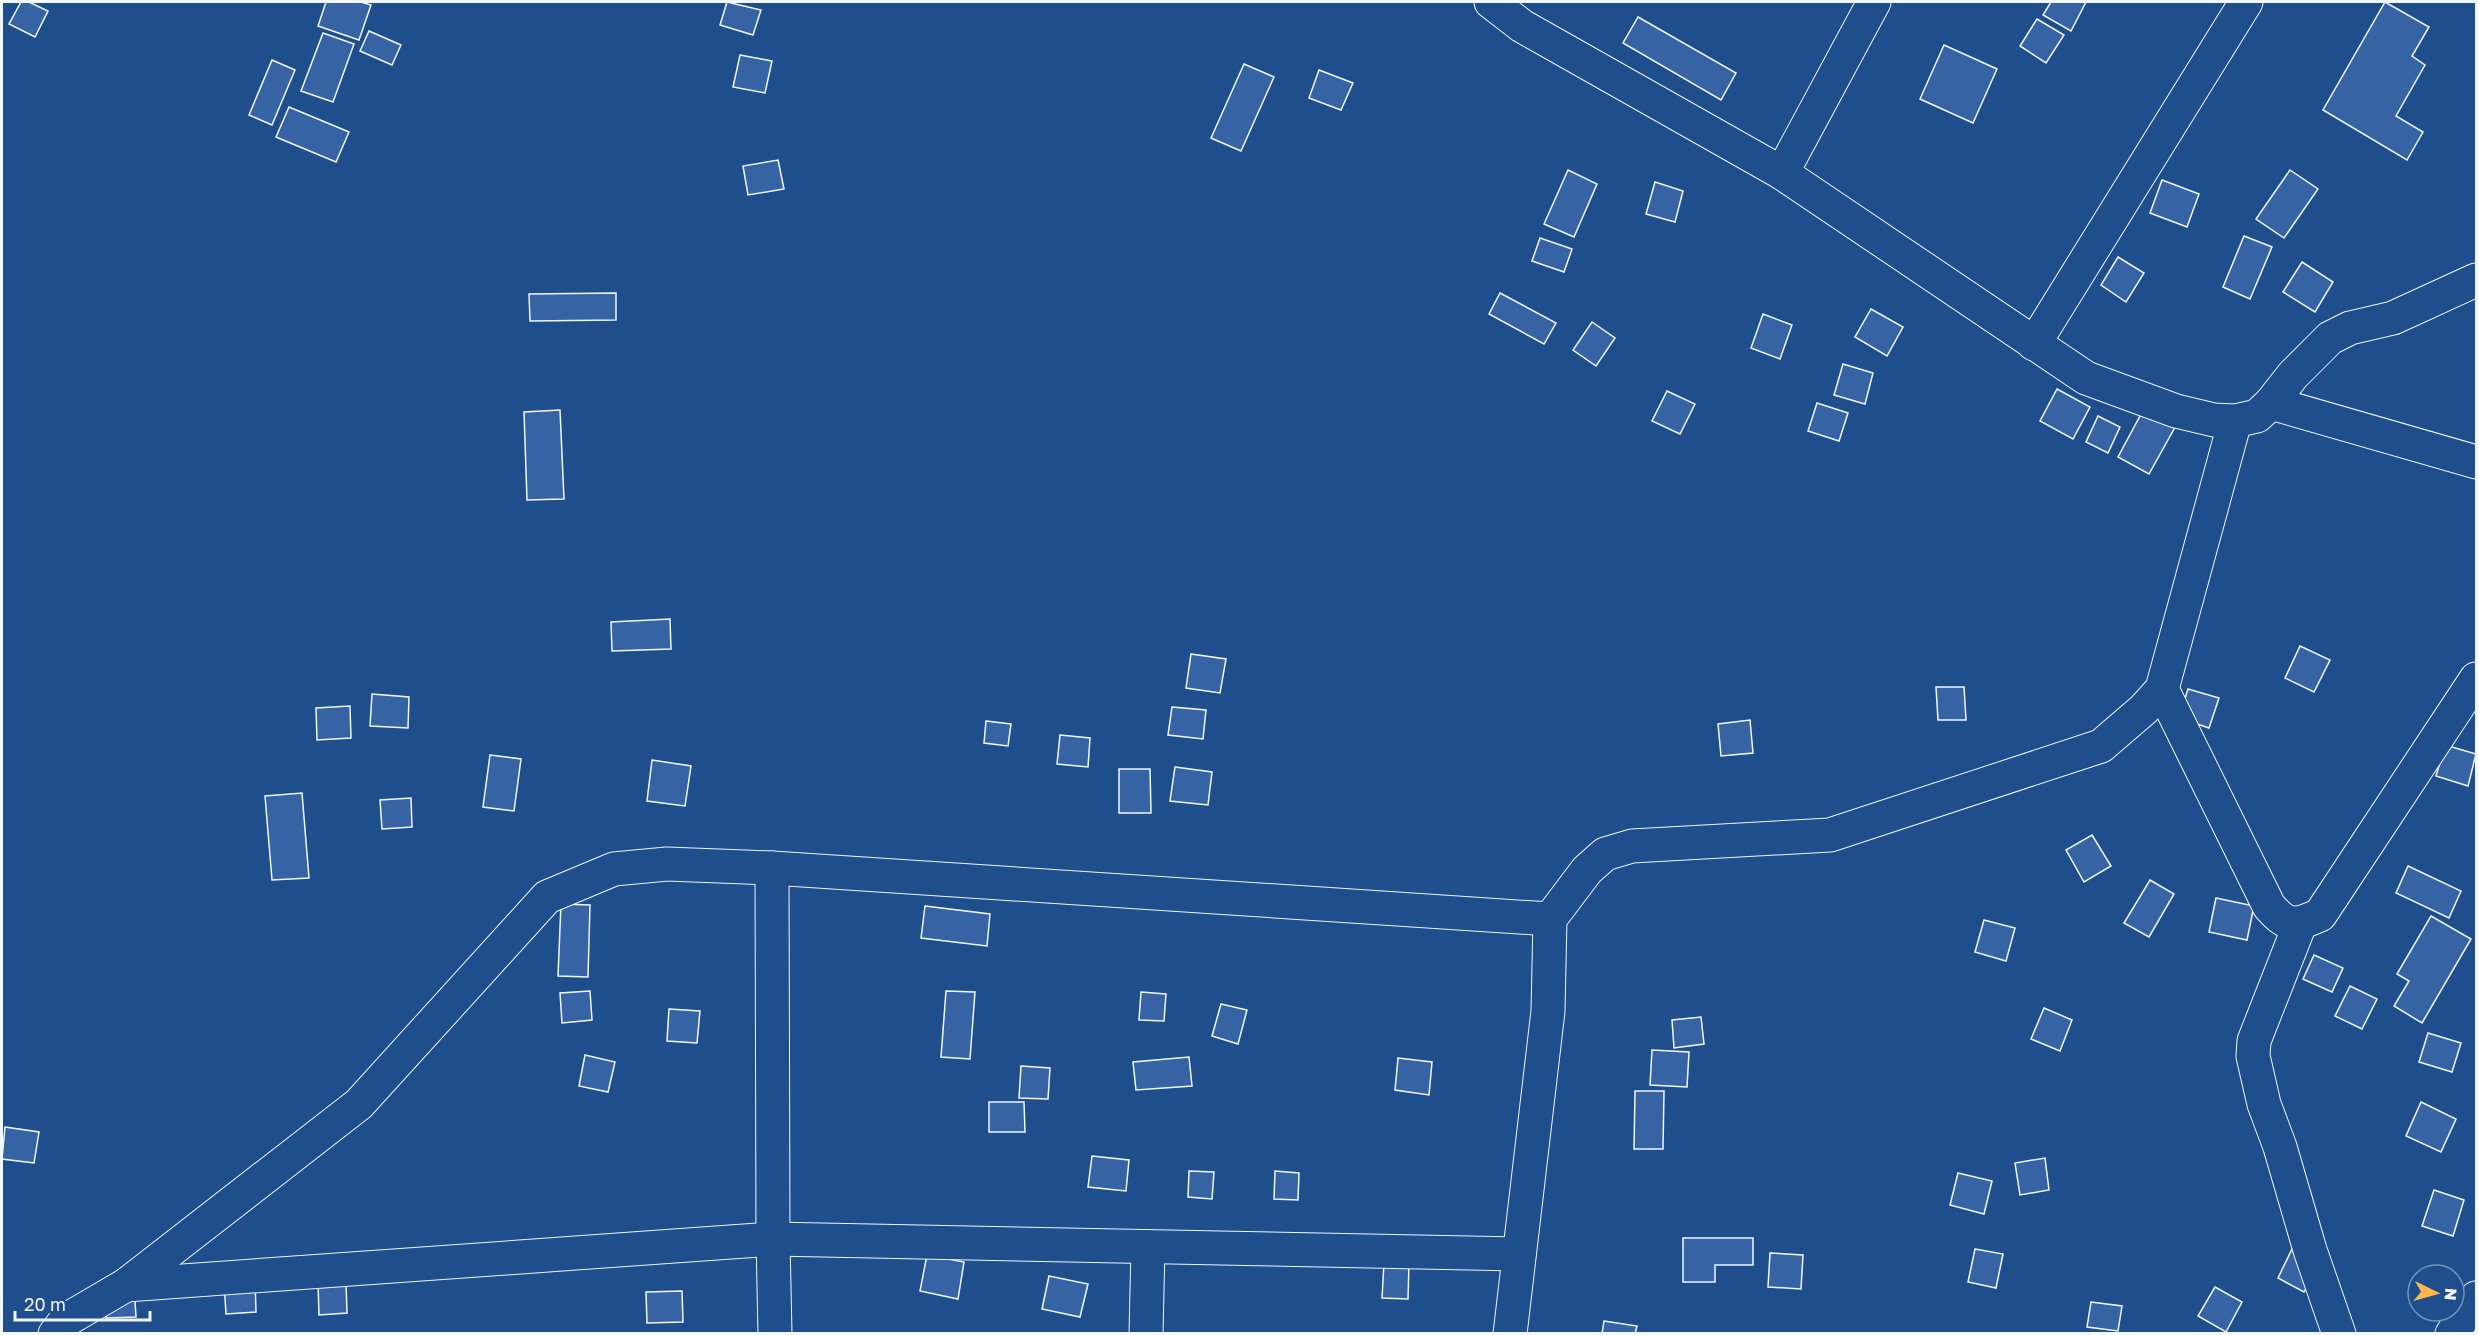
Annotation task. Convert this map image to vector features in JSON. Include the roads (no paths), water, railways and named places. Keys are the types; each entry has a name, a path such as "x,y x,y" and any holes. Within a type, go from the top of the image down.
{"street":[{"path":"1491,2 1522,26 1782,173 2086,378 2176,411 2214,420 2235,421 2257,416 2330,338 2350,328 2393,318 2476,280"},
{"path":"1782,173 1874,2"},
{"path":"2034,344 2246,2"},
{"path":"2271,403 2476,462"},
{"path":"1510,1334 1548,1011 1550,919 1587,870 1605,854 1632,846 1830,835 2101,746 2144,709 2162,689 2235,421"},
{"path":"2162,689 2269,906 2282,921 2300,924 2320,915 2476,680"},
{"path":"55,1334 66,1320 126,1285 359,1104 547,897 614,869 667,864 772,868 1550,919"},
{"path":"772,868 775,1334"},
{"path":"2300,924 2254,1041 2253,1056 2264,1104 2339,1334"},
{"path":"126,1285 773,1239 1519,1254"},
{"path":"1146,1334 1148,1247"},
{"path":"2452,1334 2476,1298"}]}
